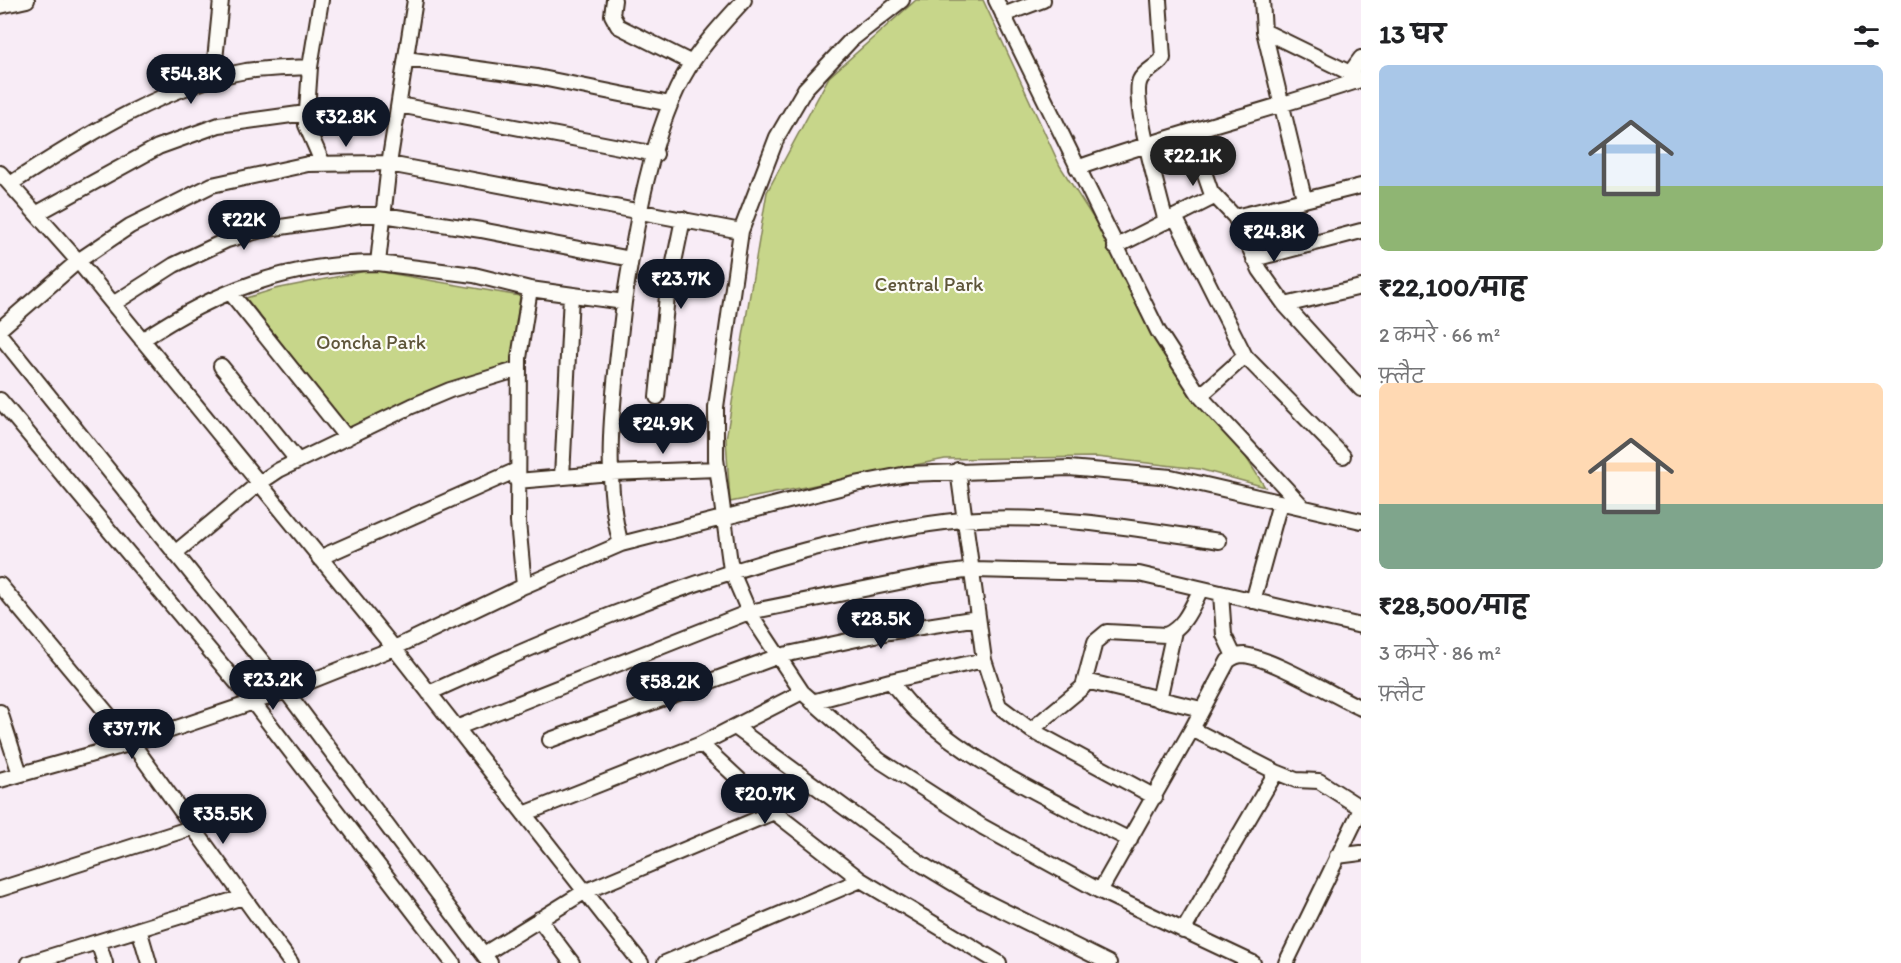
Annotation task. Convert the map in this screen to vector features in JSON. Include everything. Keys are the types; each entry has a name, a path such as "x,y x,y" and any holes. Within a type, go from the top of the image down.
{"street":[{"path":"0,6 27,0"},
{"path":"213,80 221,0"},
{"path":"321,0 310,67 306,125 323,164"},
{"path":"378,263 389,164 416,0"},
{"path":"614,0 612,15 618,26 692,63"},
{"path":"621,544 615,524 611,473 624,302 641,210 670,104 692,63 744,0"},
{"path":"902,0 851,40 805,89 777,137 741,231 716,406 717,469 731,570 749,612 807,697 888,766 984,827 1100,891 1253,963"},
{"path":"996,0 1158,331 1200,396 1304,508"},
{"path":"1003,15 1043,0"},
{"path":"1159,0 1163,58 1140,79 1139,84 1147,143 1171,219 1245,356 1342,456"},
{"path":"1262,0 1264,31 1304,198"},
{"path":"1264,31 1357,79"},
{"path":"1357,79 1361,58"},
{"path":"406,59 537,77 670,104"},
{"path":"10,184 110,123 160,99 246,71 310,67"},
{"path":"1077,168 1147,143 1281,106 1357,79"},
{"path":"399,105 656,154"},
{"path":"36,214 158,147 219,125 306,113"},
{"path":"1190,132 1215,197 1235,217 1254,259 1285,305 1361,389"},
{"path":"0,329 78,261 130,226 212,185 308,164 389,164 641,210 741,231"},
{"path":"0,173 78,261 394,648 641,963"},
{"path":"1235,217 1304,198 1361,186"},
{"path":"1115,247 1215,197"},
{"path":"113,304 174,265 227,240 261,230 361,215 382,215 481,230 631,259"},
{"path":"657,397 667,296 683,219"},
{"path":"1254,259 1361,231"},
{"path":"142,340 189,310 230,291 274,276 343,263 378,263 474,275 530,289 624,302"},
{"path":"1285,305 1361,287"},
{"path":"524,586 518,522 519,369 530,289"},
{"path":"230,291 347,438"},
{"path":"562,477 571,295"},
{"path":"0,335 286,691 487,959 539,919 584,892 774,812"},
{"path":"1200,396 1245,356"},
{"path":"221,366 298,461"},
{"path":"175,553 258,483 298,461 450,390 519,369"},
{"path":"0,400 252,701 453,963"},
{"path":"0,780 132,743 286,691 394,648 524,586 621,544 855,484 907,474 958,470 1070,468 1171,477 1354,519 1361,508"},
{"path":"319,558 517,475 562,477 717,469"},
{"path":"958,470 963,520 973,570 984,660 999,706 1031,730 1155,797"},
{"path":"1253,601 1280,503"},
{"path":"429,693 573,628 731,570 856,537 963,520 1062,520 1099,523 1219,541"},
{"path":"456,728 749,612 973,570 1139,574 1361,626"},
{"path":"0,585 132,743 191,828 243,897 286,962"},
{"path":"1031,730 1086,681 1095,642 1103,634 1166,635 1181,625 1201,589"},
{"path":"1221,594 1224,635 1234,656"},
{"path":"550,740 778,656 889,632 978,618"},
{"path":"1159,700 1174,631"},
{"path":"1100,891 1155,797 1201,709 1228,662 1234,656 1246,655 1281,668 1361,708"},
{"path":"524,814 702,744 735,727 807,697 984,660"},
{"path":"890,681 916,711 976,755 1038,793 1130,840"},
{"path":"1086,681 1201,709"},
{"path":"0,712 20,774"},
{"path":"735,727 923,865 976,897 1109,963"},
{"path":"1192,729 1276,772 1296,780 1319,781 1361,808 1286,963"},
{"path":"702,744 774,812 861,880 996,962"},
{"path":"1183,931 1276,772"},
{"path":"0,889 191,828"},
{"path":"1337,856 1361,853"},
{"path":"665,963 861,880"},
{"path":"29,963 55,959 98,942 243,897"},
{"path":"539,919 572,963"},
{"path":"139,929 149,963"},
{"path":"98,942 105,963"}],"green space":[{"name":"Central Park","path":"916,0 983,0 1060,166 1265,487 1199,469 1096,457 945,459 730,502 726,439 767,192 829,77"},
{"name":"Ooncha Park","path":"371,270 520,296 511,362 348,429 246,298 275,289"}]}
